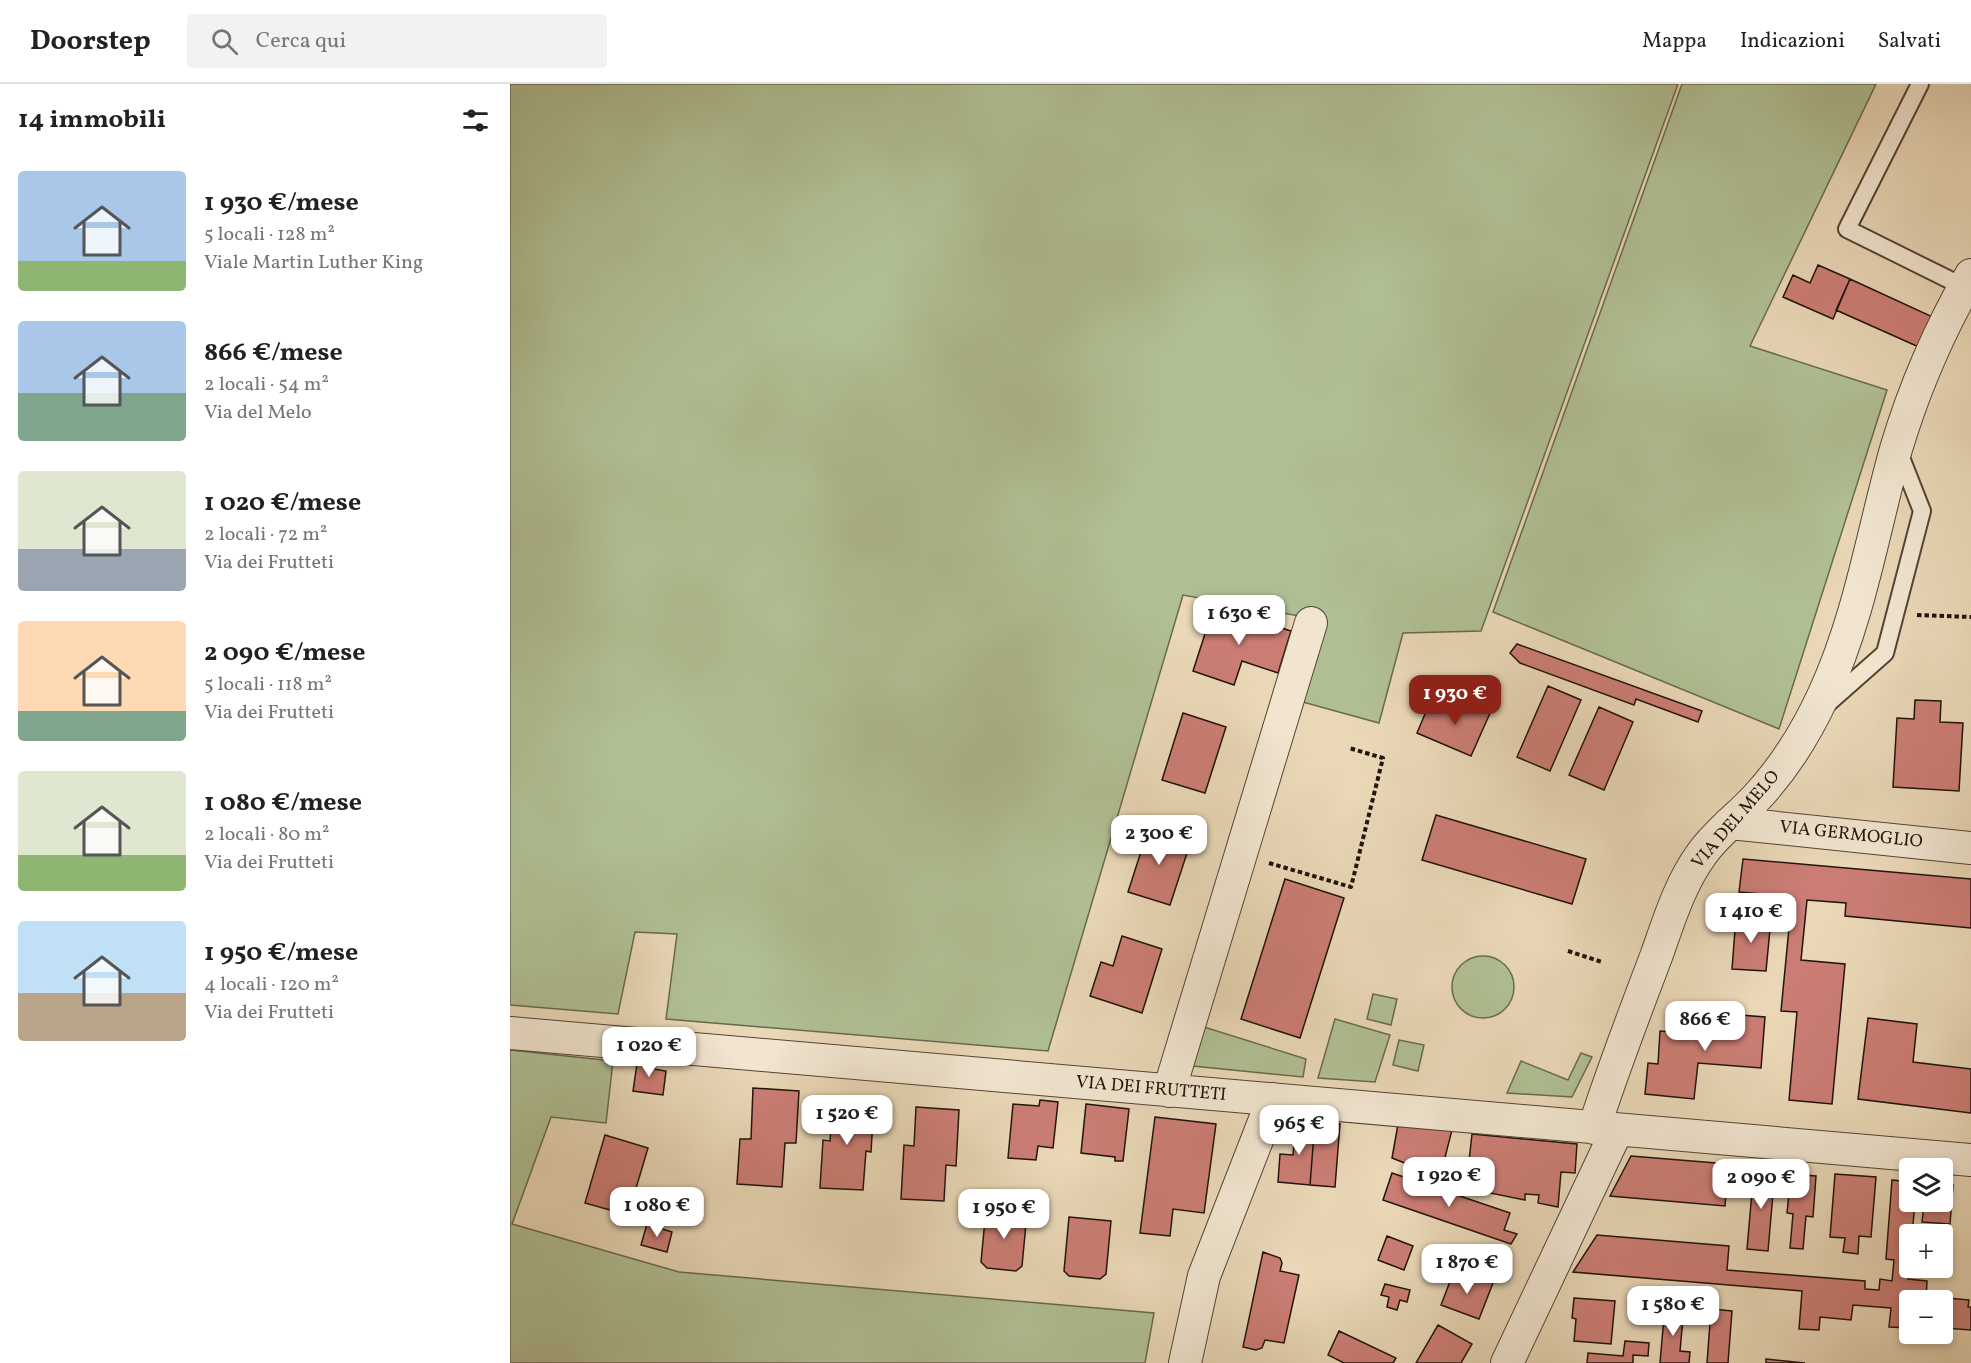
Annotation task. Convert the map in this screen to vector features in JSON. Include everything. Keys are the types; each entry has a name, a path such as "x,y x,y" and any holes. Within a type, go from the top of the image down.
{"street":[{"name":"VIA DEL MELO","path":"1508,1363 1606,1129 1617,1058 1684,881 1702,853 1782,768 1823,695 1847,638 1897,447 1916,391 1940,334 1968,281"},
{"path":"1169,1090 1311,623"},
{"name":"VIA GERMOGLIO","path":"1730,823 1971,848"},
{"name":"VIA DEI FRUTTETI","path":"510,1033 1971,1160"},
{"path":"1185,1363 1204,1276 1273,1100"}],"lane":[{"path":"1920,84 1847,230 1968,281"},
{"name":"VIA DEL MELO","path":"1811,718 1885,653 1922,511 1897,447"}],"path":[{"path":"1896,614 1971,617"},
{"path":"1240,854 1351,887 1383,758 1349,747"},
{"path":"1568,951 1602,962"}],"green space":[{"path":"510,84 1678,84 1481,631 1403,633 1379,723 1299,701 1322,620 1183,595 1048,1051 666,1019 677,934 635,932 618,1014 510,1005"},
{"path":"1682,84 1876,84 1750,346 1887,390 1779,729 1493,612"},
{"path":"1477,956 1489,956 1505,965 1512,975 1514,987 1512,999 1505,1009 1489,1018 1477,1018 1466,1013 1457,1004 1452,993 1452,981 1457,970 1466,961"},
{"path":"1373,994 1397,999 1391,1025 1367,1019"},
{"path":"1335,1019 1390,1035 1375,1082 1318,1078"},
{"path":"1204,1027 1306,1059 1303,1077 1193,1066"},
{"path":"1399,1040 1424,1045 1418,1071 1393,1065"},
{"path":"510,1050 613,1061 606,1123 551,1117 512,1224 679,1272 1154,1313 1145,1363 510,1363"},
{"path":"1581,1053 1592,1057 1572,1097 1507,1093 1521,1061 1568,1080"}],"building":[{"path":"1818,265 1850,279 1833,319 1783,297 1793,275 1810,283"},
{"path":"1850,279 1935,318 1921,348 1836,310"},
{"path":"1214,606 1291,631 1278,673 1242,661 1234,685 1193,671"},
{"path":"1517,644 1702,711 1698,722 1636,699 1634,705 1520,663 1510,653"},
{"path":"1548,686 1581,700 1550,771 1517,757"},
{"path":"1460,698 1491,711 1471,756 1417,733 1430,702 1454,713"},
{"path":"1915,700 1941,701 1940,722 1963,723 1959,791 1893,787 1897,718 1914,719"},
{"path":"1599,707 1633,722 1604,790 1569,775"},
{"path":"1183,713 1226,727 1205,793 1162,780"},
{"path":"1436,815 1586,859 1572,904 1422,860"},
{"path":"1149,827 1191,841 1170,905 1128,892"},
{"path":"1743,859 1971,879 1971,928 1845,916 1846,903 1807,900 1801,960 1845,964 1832,1104 1789,1100 1797,1012 1781,1011 1792,897 1739,892"},
{"path":"1285,879 1344,898 1300,1038 1241,1019"},
{"path":"1736,917 1771,919 1766,971 1732,969"},
{"path":"1122,936 1162,949 1142,1013 1090,996 1101,962 1113,966"},
{"path":"1702,1012 1765,1017 1761,1068 1698,1063 1694,1099 1645,1094 1648,1063 1658,1064 1660,1031 1700,1034"},
{"path":"1868,1018 1917,1024 1913,1062 1971,1069 1971,1113 1858,1099"},
{"path":"638,1057 649,1058 648,1068 666,1071 663,1095 633,1091"},
{"path":"753,1088 799,1091 796,1143 785,1143 782,1187 737,1184 740,1139 751,1139"},
{"path":"833,1100 874,1103 871,1152 866,1151 863,1190 820,1188 823,1140 830,1141"},
{"path":"1040,1100 1058,1102 1053,1148 1038,1146 1036,1160 1008,1158 1013,1104 1039,1106"},
{"path":"1086,1104 1129,1109 1123,1161 1115,1161 1115,1157 1081,1153"},
{"path":"916,1107 959,1110 956,1166 946,1165 944,1201 901,1199 904,1145 914,1146"},
{"path":"1155,1117 1216,1124 1204,1213 1173,1209 1170,1236 1140,1233"},
{"path":"1296,1120 1315,1121 1310,1185 1278,1182 1280,1154 1293,1155"},
{"path":"1315,1121 1340,1124 1335,1187 1310,1185"},
{"path":"1398,1124 1452,1130 1440,1177 1392,1158"},
{"path":"1472,1134 1577,1144 1575,1173 1561,1172 1558,1207 1538,1203 1539,1195 1525,1194 1525,1200 1490,1193 1489,1163 1469,1161"},
{"path":"605,1135 648,1148 628,1215 585,1203"},
{"path":"1631,1156 1728,1164 1725,1206 1610,1196"},
{"path":"1754,1169 1775,1171 1768,1251 1747,1249"},
{"path":"1392,1173 1510,1213 1504,1230 1517,1234 1511,1244 1383,1200"},
{"path":"1791,1174 1816,1176 1813,1217 1806,1216 1803,1249 1790,1248 1793,1214 1787,1213"},
{"path":"1835,1174 1876,1177 1871,1237 1859,1236 1858,1254 1843,1252 1845,1238 1830,1237"},
{"path":"1892,1180 1899,1181 1899,1212 1914,1212 1913,1224 1899,1224 1899,1278 1927,1281 1927,1290 1899,1290 1899,1327 1889,1327 1891,1308 1853,1305 1851,1320 1820,1317 1819,1330 1799,1329 1802,1291 1573,1272 1597,1235 1729,1246 1727,1270 1865,1281 1865,1289 1879,1290 1880,1279 1892,1281 1894,1260 1886,1259"},
{"path":"986,1209 1027,1213 1022,1266 1016,1271 987,1268 981,1262"},
{"path":"1923,1212 1951,1212 1950,1224 1922,1222"},
{"path":"1069,1217 1111,1221 1106,1274 1100,1279 1069,1276 1064,1271"},
{"path":"647,1224 672,1232 667,1252 641,1245"},
{"path":"1387,1236 1413,1246 1404,1270 1378,1260"},
{"path":"1263,1252 1280,1258 1282,1263 1280,1271 1299,1275 1284,1343 1265,1340 1262,1348 1256,1350 1243,1347"},
{"path":"1454,1271 1493,1283 1479,1319 1441,1305"},
{"path":"1385,1284 1410,1290 1407,1302 1400,1300 1397,1310 1387,1307 1389,1297 1381,1295"},
{"path":"1574,1298 1615,1301 1611,1344 1574,1341 1576,1319 1572,1318"},
{"path":"1953,1299 1969,1300 1971,1330 1953,1329"},
{"path":"1665,1305 1684,1307 1680,1351 1690,1352 1689,1363 1660,1363"},
{"path":"1711,1309 1732,1311 1728,1363 1707,1363"},
{"path":"1438,1325 1472,1344 1461,1363 1416,1363"},
{"path":"1339,1331 1396,1358 1393,1363 1344,1363 1328,1355"},
{"path":"1625,1341 1649,1343 1648,1356 1633,1355 1633,1363 1587,1363 1588,1353 1623,1356"},
{"path":"1766,1359 1805,1363 1766,1363"}]}
